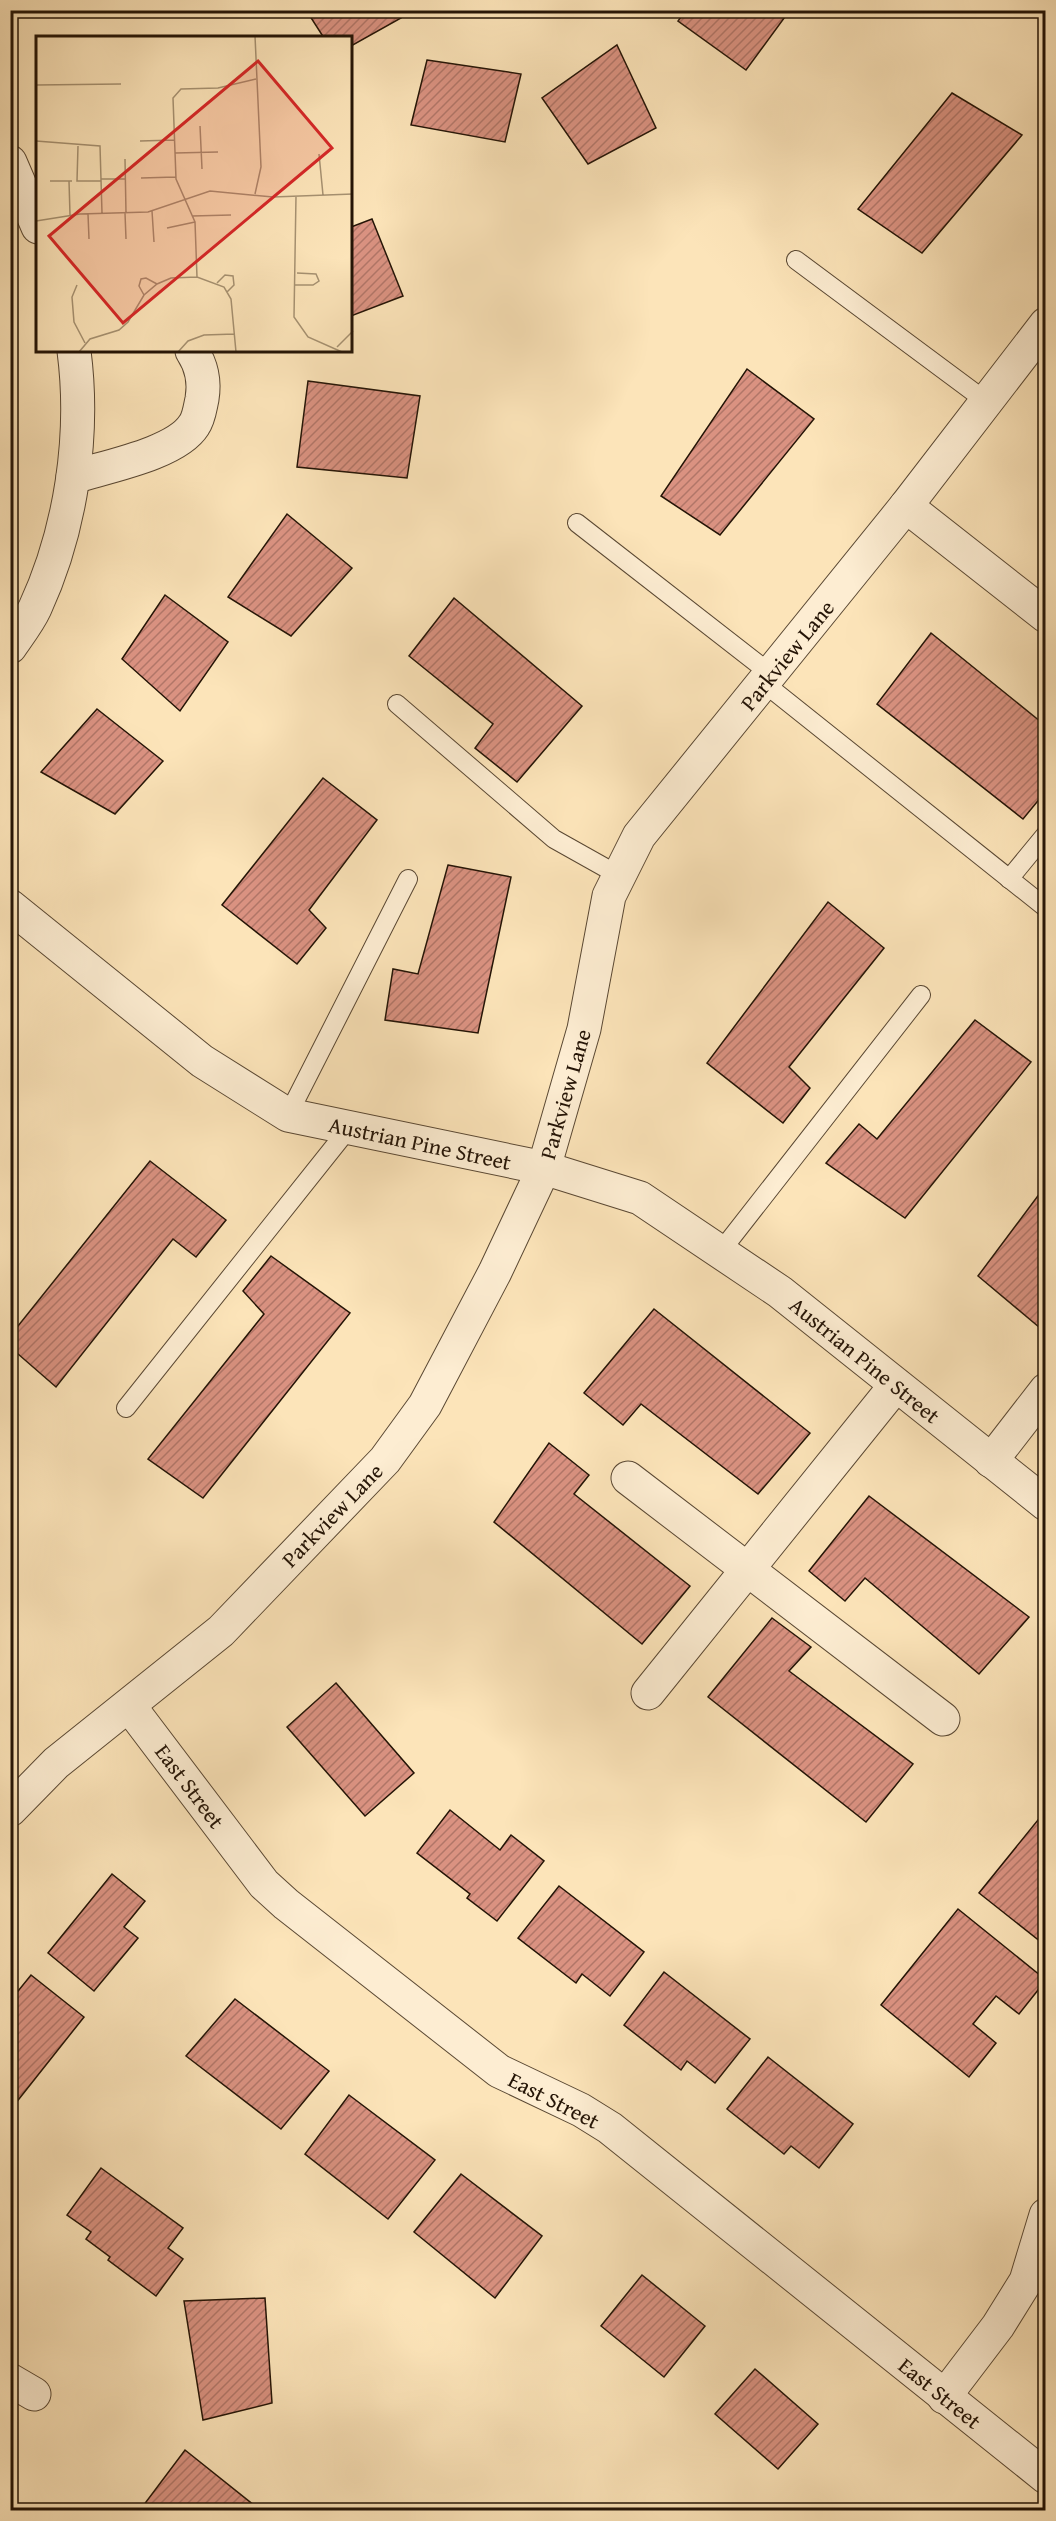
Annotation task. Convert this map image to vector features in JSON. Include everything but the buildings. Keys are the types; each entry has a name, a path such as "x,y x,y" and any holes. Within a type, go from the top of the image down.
{"street":[{"path":"10,162 36,222"},
{"name":"Parkview Lane","path":"10,1810 56,1763 130,1707 221,1631 385,1460 425,1405 495,1272 544,1168 584,1029 609,896 639,836 906,506 1046,324"},
{"path":"10,647 34,610 62,534 73,477 77,416 74,352"},
{"path":"73,477 148,453 186,435 195,424 203,389 202,373 192,352"},
{"path":"906,506 1046,616"},
{"name":"Austrian Pine Street","path":"10,906 202,1061 288,1115 544,1168 640,1198 780,1292 1046,1504"},
{"path":"648,1693 896,1385"},
{"path":"991,1461 1046,1390"},
{"path":"628,1478 943,1719"},
{"name":"East Street","path":"130,1707 264,1884 286,1904 499,2071 581,2110 610,2128 1046,2477"},
{"path":"944,2397 998,2326 1026,2281 1046,2215"}],"lane":[{"path":"796,260 987,402"},
{"path":"577,523 1046,908"},
{"path":"397,704 554,839 620,876"},
{"path":"1009,879 1046,834"},
{"path":"288,1115 408,879"},
{"path":"722,1251 921,995"},
{"path":"126,1408 349,1128"}]}
